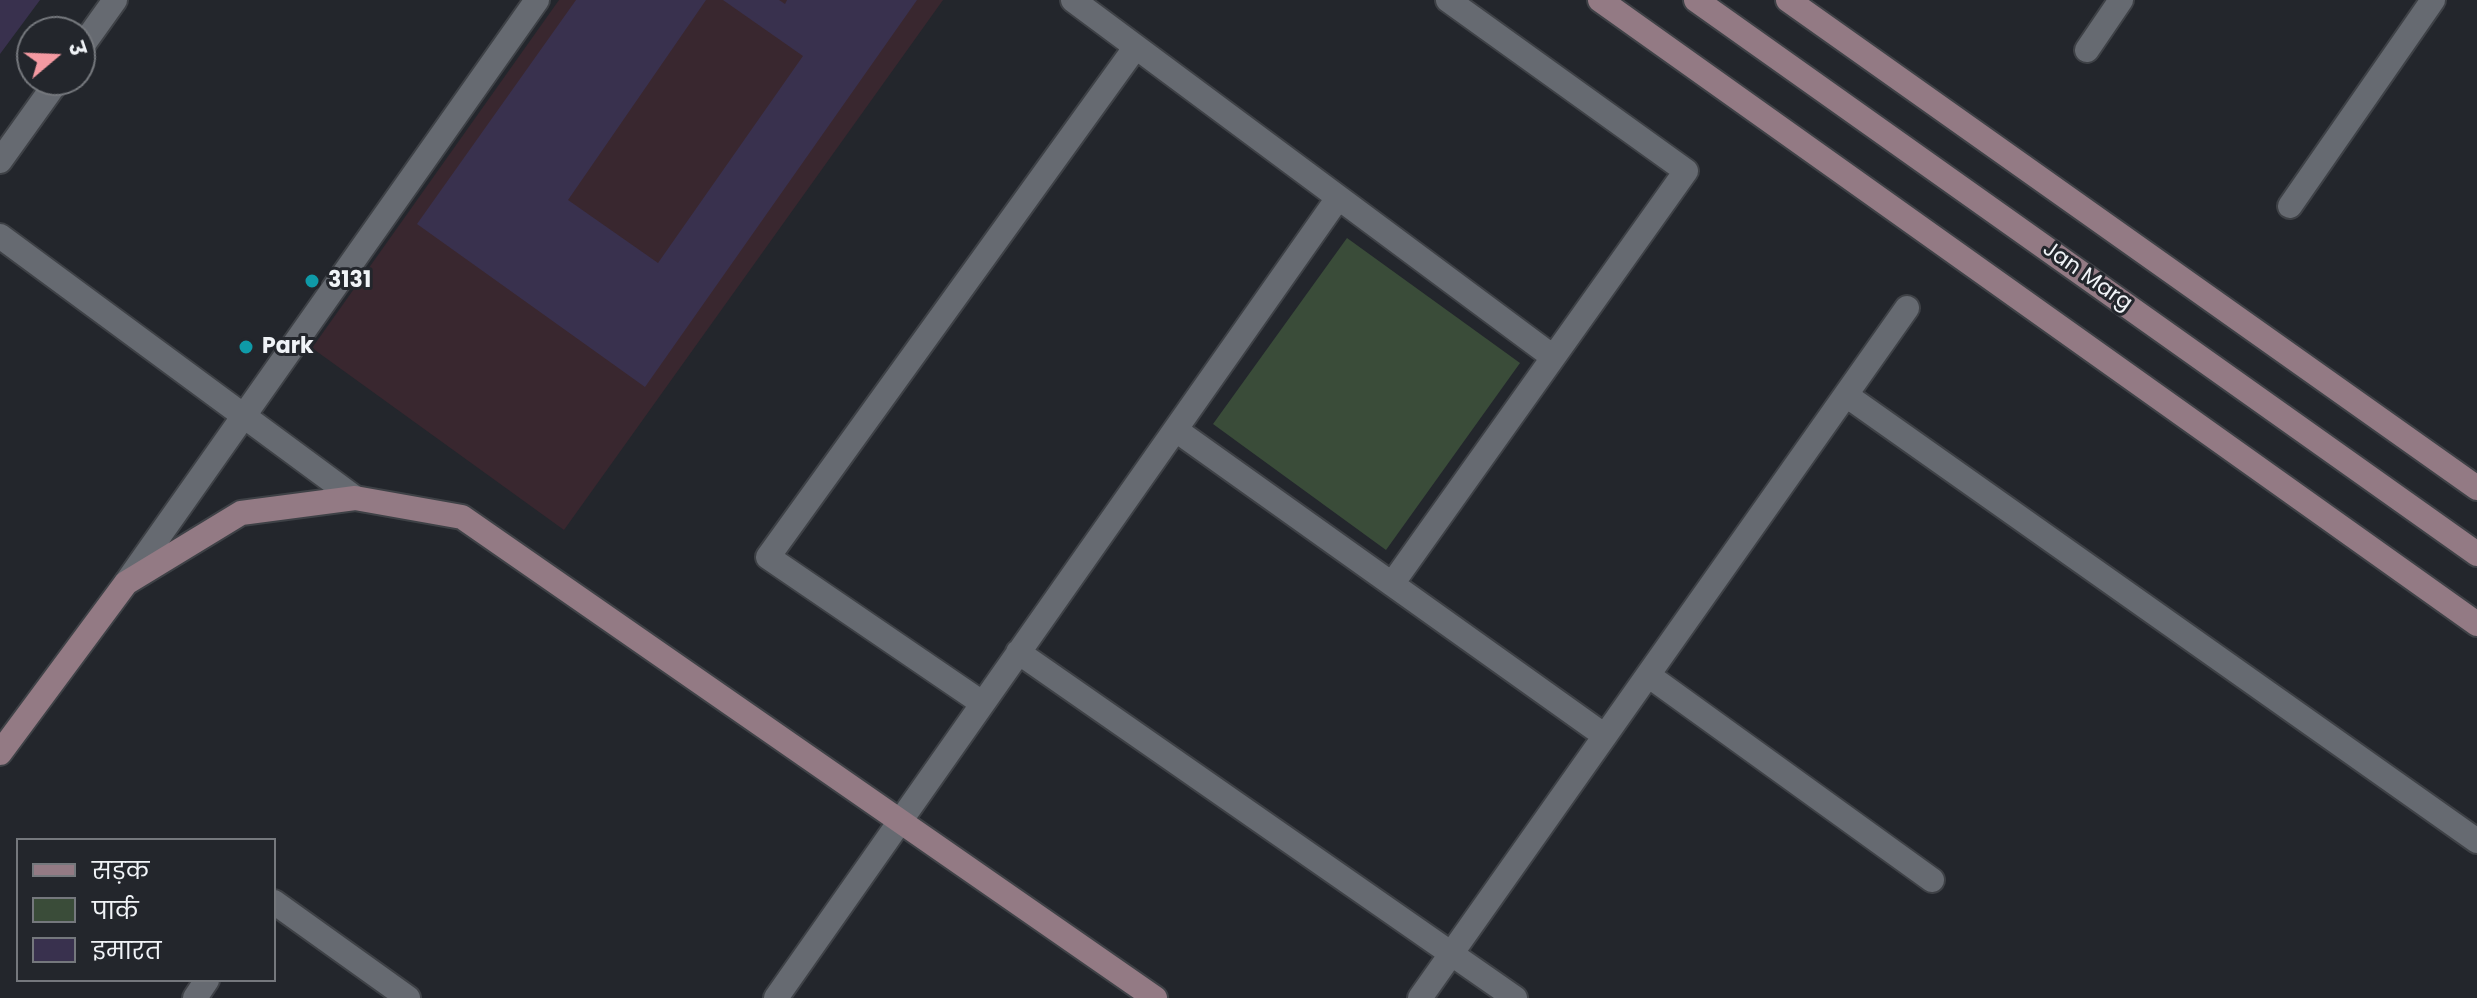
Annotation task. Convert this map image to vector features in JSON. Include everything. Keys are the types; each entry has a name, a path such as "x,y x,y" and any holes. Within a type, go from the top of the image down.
{"street":[{"path":"96,27 115,0"},
{"path":"0,753 126,583 537,0"},
{"path":"1073,0 1553,357"},
{"path":"1392,584 1686,171 1448,0"},
{"path":"1600,0 2477,624"},
{"name":"Jan Marg","path":"1696,0 2477,554"},
{"path":"1788,0 2477,488"},
{"path":"2087,50 2121,0"},
{"path":"2290,206 2433,0"},
{"path":"982,703 768,557 1135,48"},
{"path":"0,161 47,96"},
{"path":"776,998 1338,198"},
{"path":"0,236 355,498"},
{"path":"1420,998 1907,308"},
{"path":"1846,395 2477,841"},
{"path":"1176,430 1605,736"},
{"path":"126,583 241,513 355,498 462,517 1155,998"},
{"path":"1018,652 1515,998"},
{"path":"1648,675 1932,880"},
{"path":"276,903 408,998"}],"shaded area":[{"path":"559,0 943,0 564,530 312,348"}],"green space":[{"path":"1347,238 1520,363 1386,550 1213,424"}],"building":[{"path":"0,0 40,0 28,16 16,16 16,32 0,54"},
{"path":"576,0 706,0 568,200 658,263 803,56 723,0 779,0 785,4 787,0 917,0 645,387 417,224"}],"place":[{"name":"3131","path":"312,281"},
{"name":"Park","path":"246,347"}]}
